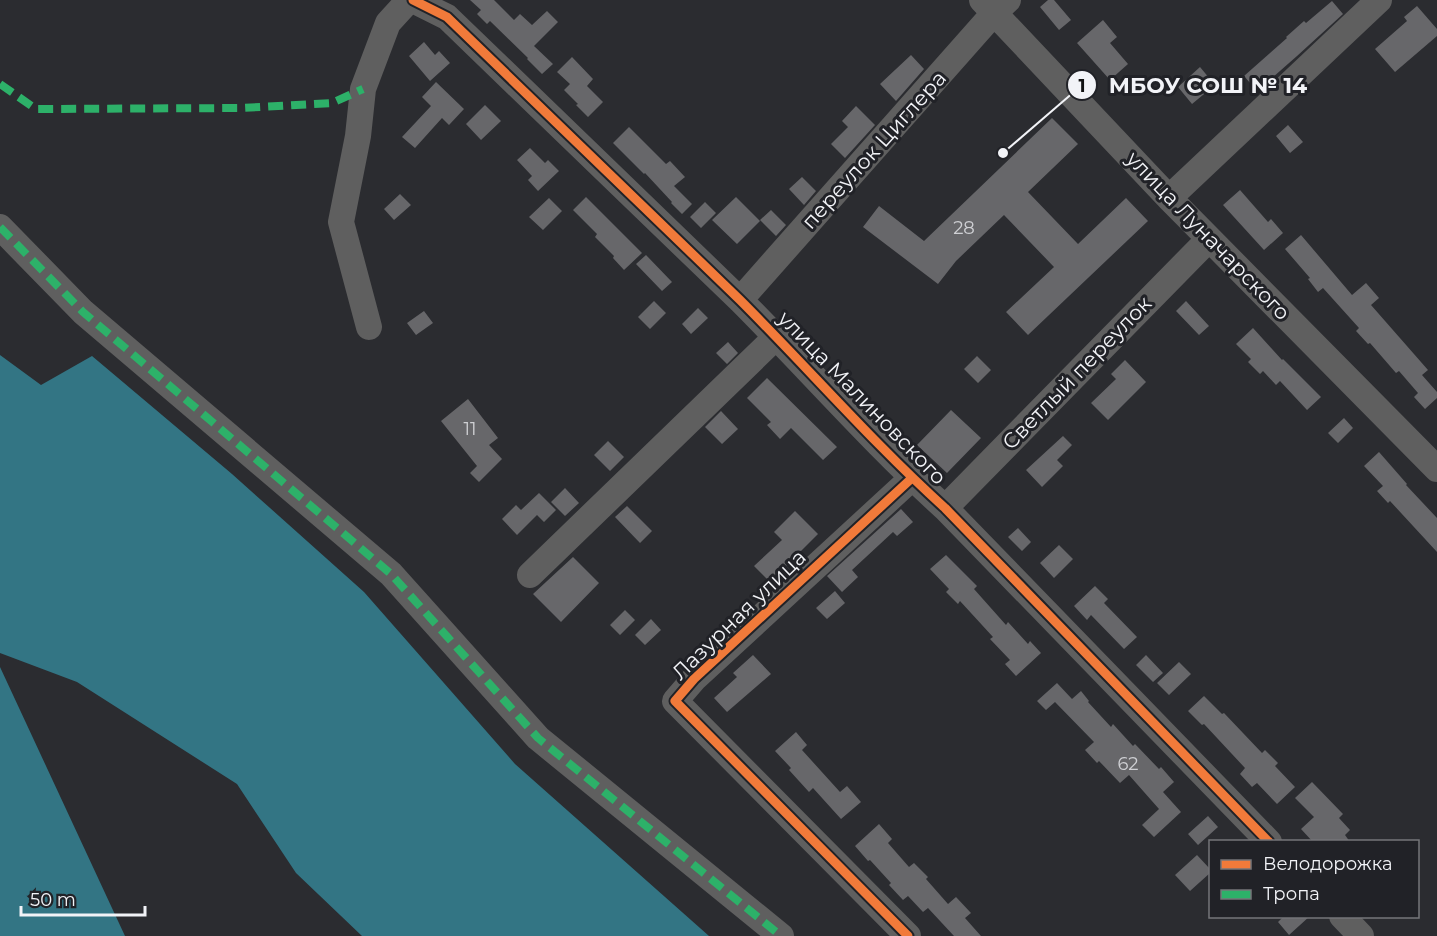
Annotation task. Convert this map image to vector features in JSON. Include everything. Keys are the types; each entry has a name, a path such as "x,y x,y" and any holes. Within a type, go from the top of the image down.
{"street":[{"name":"улица Малиновского","path":"411,0 447,17 777,336 912,478 945,508 1267,840"},
{"path":"369,327 341,222 358,136 363,89 388,23 411,0"},
{"path":"1169,198 1379,0"},
{"name":"переулок Циглера","path":"740,300 995,4"},
{"name":"улица Луначарского","path":"995,4 1169,198 1437,469"},
{"path":"0,227 83,312 392,574 538,738 781,936"},
{"name":"Светлый переулок","path":"945,508 1209,238"},
{"path":"530,575 777,336"},
{"name":"Лазурная улица","path":"908,936 675,701 694,679 912,478"},
{"path":"1344,918 1361,936"}],"water":[{"path":"0,355 41,385 92,356 232,474 364,592 515,764 709,936 362,936 296,873 237,784 77,682 0,653"},
{"path":"0,667 125,936 0,936"}],"building":[{"path":"470,0 494,0 514,20 520,14 532,25 547,11 558,22 534,46 553,64 542,74 490,21 487,24 477,14 481,10"},
{"path":"1048,0 1054,0 1071,20 1059,30 1040,7"},
{"path":"1332,1 1343,14 1257,91 1244,76 1304,21 1306,23"},
{"path":"1417,6 1437,29 1437,36 1395,72 1375,49 1407,21 1404,17"},
{"path":"1103,20 1117,37 1110,43 1128,64 1110,80 1077,43"},
{"path":"424,42 435,55 439,51 450,63 430,81 409,56"},
{"path":"911,55 924,69 896,101 880,84"},
{"path":"572,57 593,79 587,86 603,102 588,117 564,90 570,84 557,72"},
{"path":"1200,67 1215,85 1192,104 1178,87"},
{"path":"436,82 464,109 449,125 442,118 415,148 402,137 431,106 422,97"},
{"path":"485,105 501,121 481,140 466,124"},
{"path":"856,106 875,125 845,158 831,144 848,127 842,121"},
{"path":"1052,118 1078,144 1028,192 1078,244 1126,198 1148,221 1028,335 1006,312 1054,267 1004,215 956,261 938,284 863,227 879,206 924,241"},
{"path":"1288,125 1303,142 1290,153 1276,136"},
{"path":"629,127 666,164 670,161 685,177 674,186 692,204 682,214 645,173 613,143"},
{"path":"530,148 545,163 548,160 559,171 538,191 528,180 532,176 517,160"},
{"path":"802,177 816,191 804,205 789,189"},
{"path":"1240,190 1268,222 1271,219 1283,233 1264,250 1223,205"},
{"path":"400,194 411,205 394,220 384,209"},
{"path":"586,197 642,253 624,270 595,237 597,234 573,210"},
{"path":"736,197 760,221 737,244 712,220"},
{"path":"549,198 562,211 543,230 529,217"},
{"path":"705,202 716,213 701,228 690,217"},
{"path":"771,210 786,225 776,236 760,220"},
{"path":"1301,235 1352,295 1366,283 1379,298 1371,305 1428,370 1422,375 1437,392 1437,398 1425,409 1414,397 1418,393 1399,371 1396,373 1370,343 1368,344 1356,331 1359,328 1323,288 1318,292 1308,279 1310,278 1285,249"},
{"path":"646,255 672,282 662,291 636,264"},
{"path":"654,301 666,313 650,329 638,317"},
{"path":"1186,301 1209,326 1199,335 1176,311"},
{"path":"698,308 708,318 691,334 682,324"},
{"path":"424,311 433,323 416,335 407,323"},
{"path":"1253,328 1282,360 1321,397 1307,410 1280,381 1276,385 1263,371 1260,374 1248,362 1251,359 1236,344"},
{"path":"728,342 738,353 727,364 716,353"},
{"path":"977,356 991,370 978,383 964,369"},
{"path":"1125,360 1146,382 1108,420 1091,403 1116,379 1111,374"},
{"path":"767,378 837,447 823,460 791,428 780,439 767,425 771,422 747,398"},
{"path":"468,399 498,438 489,445 502,459 479,482 470,473 477,466 441,421"},
{"path":"951,410 981,438 947,473 917,445"},
{"path":"721,411 738,429 722,444 705,427"},
{"path":"1344,418 1353,428 1338,443 1328,433"},
{"path":"1063,436 1072,445 1057,460 1063,466 1042,487 1026,470"},
{"path":"608,441 624,457 610,471 594,455"},
{"path":"1379,452 1437,518 1437,552 1390,501 1388,503 1377,491 1383,486 1364,466"},
{"path":"565,488 579,503 565,516 551,502"},
{"path":"539,493 556,510 544,522 537,515 517,535 502,519 516,505 521,510"},
{"path":"627,506 652,531 640,543 615,517"},
{"path":"901,509 913,522 897,536 893,532 852,570 858,577 842,592 827,576"},
{"path":"795,511 818,534 786,566 790,570 773,585 754,566 782,540 774,532"},
{"path":"1018,528 1031,542 1022,551 1008,537"},
{"path":"1059,545 1073,559 1054,578 1040,563"},
{"path":"946,555 977,586 974,589 1006,625 1008,622 1028,644 1030,641 1041,653 1016,676 1005,664 1010,660 990,639 993,637 960,601 958,604 946,592 949,589 930,569"},
{"path":"573,557 599,583 561,622 533,594"},
{"path":"1095,586 1108,599 1104,603 1137,637 1124,649 1091,615 1087,620 1074,606"},
{"path":"835,591 845,603 827,619 816,608"},
{"path":"625,610 635,620 620,635 610,625"},
{"path":"651,619 661,630 645,645 635,635"},
{"path":"753,655 771,674 727,712 714,698 737,677 733,673"},
{"path":"1146,655 1163,673 1153,682 1136,665"},
{"path":"1179,662 1191,674 1169,695 1157,683"},
{"path":"1057,683 1072,699 1081,691 1111,727 1113,724 1133,746 1135,744 1174,782 1163,792 1181,812 1154,837 1142,825 1159,809 1129,775 1120,783 1099,761 1097,763 1085,750 1094,742 1055,702 1046,710 1037,701"},
{"path":"1204,696 1222,714 1224,713 1262,753 1265,750 1278,763 1275,766 1295,787 1277,804 1257,783 1252,787 1240,774 1245,768 1204,724 1202,725 1188,711"},
{"path":"796,732 807,745 802,750 840,792 847,786 861,802 841,819 813,788 809,792 775,751"},
{"path":"1312,782 1343,814 1339,818 1350,830 1345,835 1349,840 1311,840 1301,829 1314,817 1295,798"},
{"path":"1208,816 1218,827 1198,845 1188,834"},
{"path":"879,824 892,839 888,843 909,867 914,863 928,877 926,879 948,904 956,897 971,913 965,918 981,936 954,936 928,908 923,912 908,896 903,900 889,885 891,883 855,846"},
{"path":"1197,855 1209,868 1209,874 1190,891 1175,875"},
{"path":"1282,918 1308,918 1289,935 1278,922"}],"marked path":[{"path":"0,84 36,109 241,108 332,103 363,89"},
{"path":"0,227 83,312 391,574 538,738 781,936"}],"cycle path":[{"path":"413,0 447,17 740,300 1267,840"},
{"path":"908,936 675,701 694,679 912,478"}],"place":[{"name":"МБОУ СОШ № 14","path":"1003,153"}]}
